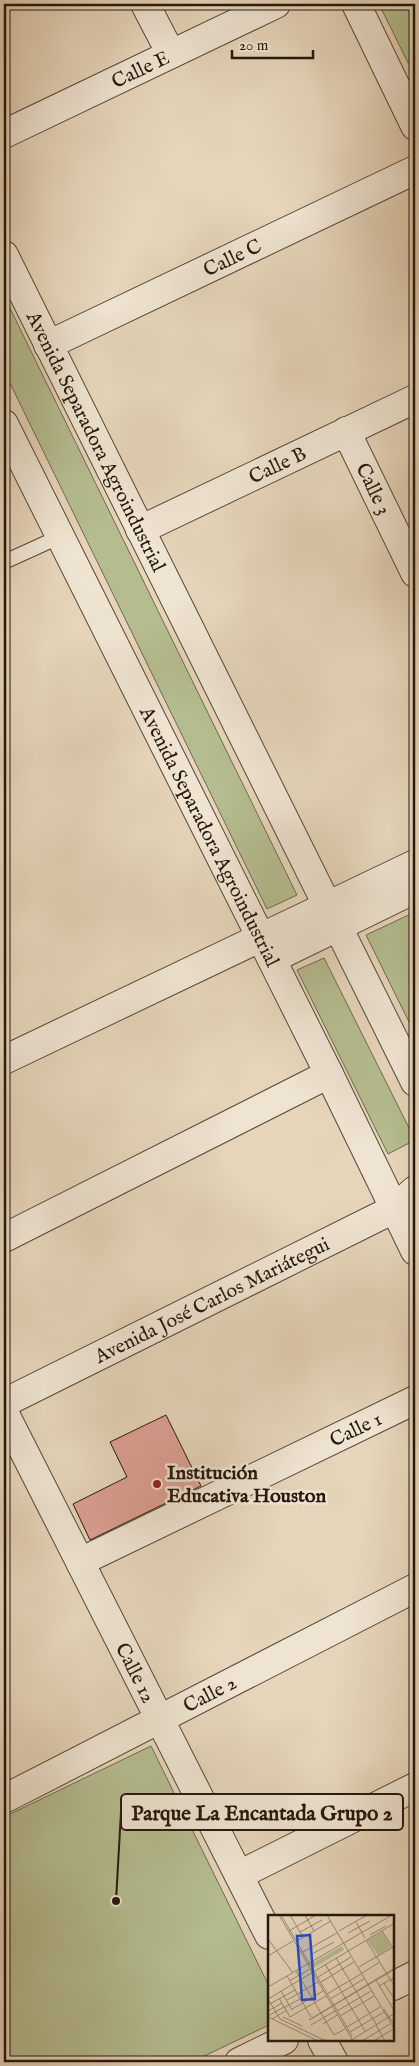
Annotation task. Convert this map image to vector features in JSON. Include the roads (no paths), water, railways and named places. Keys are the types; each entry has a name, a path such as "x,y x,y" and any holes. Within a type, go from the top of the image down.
{"street":[{"path":"146,4 171,54"},
{"name":"Calle E","path":"4,134 276,4"},
{"path":"356,4 415,126"},
{"name":"Calle C","path":"48,345 415,170"},
{"name":"Avenida Separadora Agroindustrial","path":"4,256 415,1082"},
{"name":"Calle B","path":"140,530 415,399"},
{"name":"Avenida Separadora Agroindustrial","path":"4,424 329,1074 415,1251"},
{"name":"Calle 3","path":"346,432 415,573"},
{"path":"4,1060 266,948 333,916 415,864"},
{"path":"333,916 415,889"},
{"path":"4,1238 329,1074"},
{"name":"Avenida José Carlos Mariátegui","path":"4,1403 394,1209 415,1190"},
{"name":"Calle 1","path":"80,1562 415,1400"},
{"name":"Calle 12","path":"4,1412 268,1933"},
{"name":"Calle 2","path":"7,1789 160,1720 415,1588"},
{"path":"238,1875 415,1787"},
{"path":"394,1986 415,1975"},
{"path":"239,2062 282,2041"},
{"path":"323,2041 334,2062"}],"lane":[{"path":"4,562 59,537"}],"place":[{"name":"Institución Educativa Houston","path":"157,1484"},
{"name":"Parque La Encantada Grupo 2","path":"116,1901"}]}
